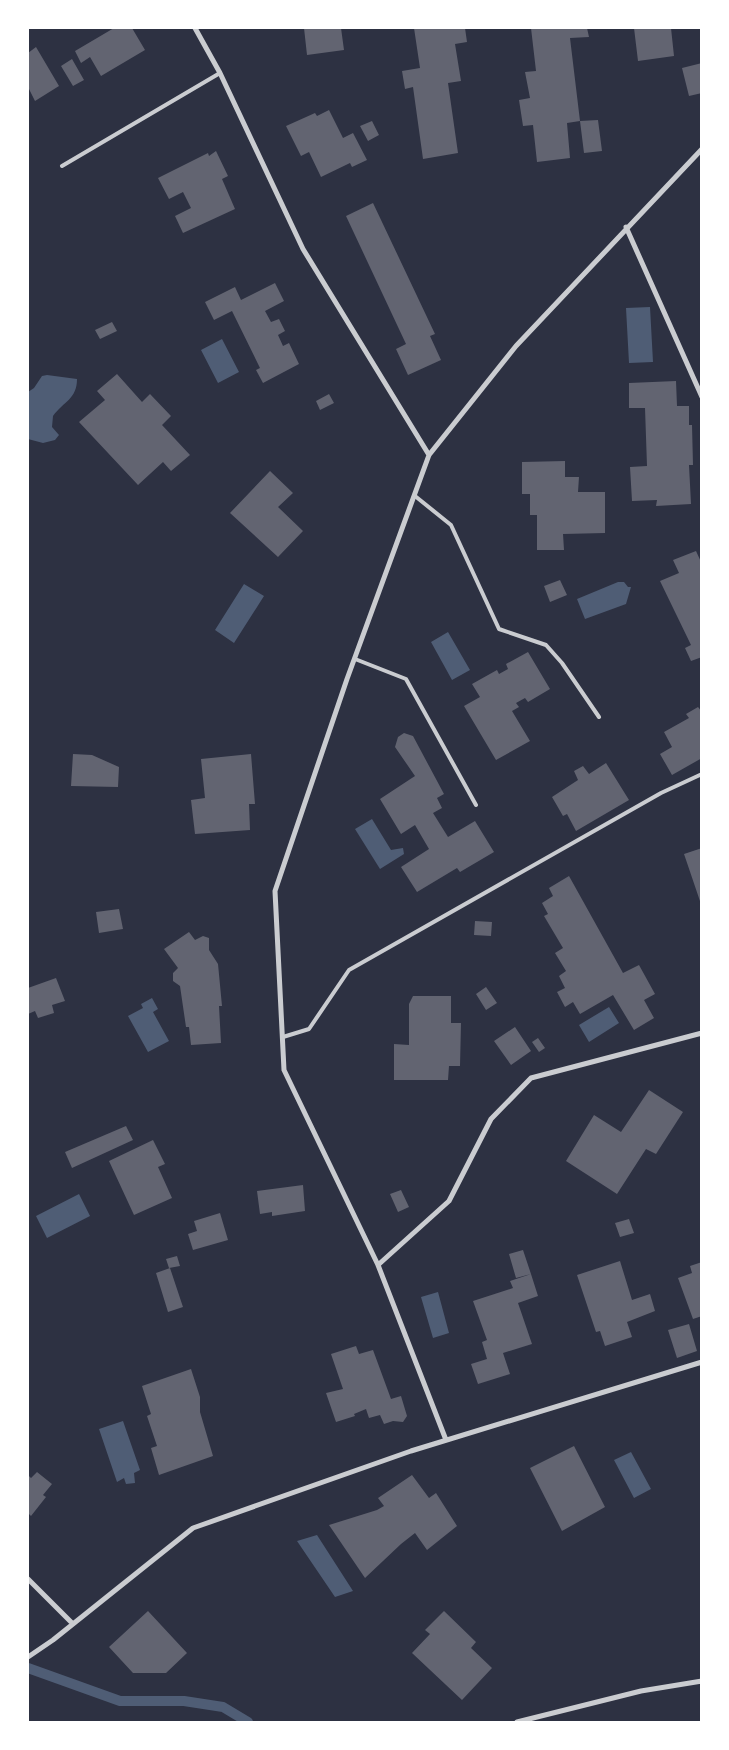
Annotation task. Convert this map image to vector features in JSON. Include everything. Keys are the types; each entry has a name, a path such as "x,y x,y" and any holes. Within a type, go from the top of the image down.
{"street":[{"path":"195,28 220,73 303,249 429,455"},
{"path":"446,1440 378,1264 284,1070 275,891 355,659 429,455 516,346 626,227 702,149"},
{"path":"626,227 702,396"},
{"path":"378,1264 449,1201 491,1118 531,1078 702,1033"},
{"path":"30,1656 73,1624 192,1528 446,1440 644,1382 702,1362"},
{"path":"28,1579 73,1624"},
{"path":"518,1722 641,1691 702,1681"}],"lane":[{"path":"62,166 220,73"},
{"path":"414,496 451,525 499,629 546,645 562,663 599,717"},
{"path":"355,659 406,679 476,805"},
{"path":"283,1037 310,1029 348,970 661,793 702,774"}],"water":[{"path":"650,307 653,362 629,363 626,308"},
{"path":"222,339 239,372 218,383 201,350"},
{"path":"42,376 77,379 72,396 53,416 52,427 59,435 55,440 43,443 28,439 28,392 34,388"},
{"path":"618,582 624,582 628,587 631,587 626,604 585,619 577,599"},
{"path":"244,584 264,596 234,643 215,630"},
{"path":"448,632 470,670 452,680 431,642"},
{"path":"372,819 391,850 403,848 404,854 380,869 355,829"},
{"path":"152,998 158,1009 153,1012 169,1041 148,1052 128,1016 143,1008 141,1004"},
{"path":"609,1007 619,1023 589,1042 579,1025"},
{"path":"79,1194 90,1216 47,1238 36,1216"},
{"path":"438,1292 449,1333 433,1338 421,1297"},
{"path":"123,1421 140,1470 134,1473 135,1483 126,1484 124,1478 117,1482 99,1429"},
{"path":"631,1452 651,1489 634,1498 614,1460"},
{"path":"317,1535 353,1591 335,1597 297,1541"}],"building":[{"path":"114,28 132,28 145,50 101,76 90,57 81,63 75,51"},
{"path":"304,28 341,28 344,50 307,55"},
{"path":"414,28 465,28 467,42 455,44 461,81 448,83 458,153 423,159 413,87 405,89 402,71 420,68"},
{"path":"531,28 587,28 589,37 570,38 580,121 567,123 570,158 537,162 533,125 523,126 519,100 530,98 525,72 536,71"},
{"path":"634,28 671,28 674,56 638,61"},
{"path":"36,47 59,86 35,101 28,87 28,53"},
{"path":"72,59 84,80 73,86 61,66"},
{"path":"702,63 702,93 689,96 682,68"},
{"path":"329,110 343,138 353,133 367,160 352,167 350,163 321,177 309,152 301,156 286,126 315,113 317,116"},
{"path":"598,120 602,151 584,153 580,121"},
{"path":"372,121 379,135 368,141 360,126"},
{"path":"216,151 228,176 222,179 235,209 183,233 175,216 191,208 183,192 169,199 158,178 208,153 209,156"},
{"path":"373,203 435,334 430,336 441,360 408,375 396,349 406,344 346,216"},
{"path":"275,283 284,301 265,311 271,322 279,319 285,331 278,335 283,346 289,343 299,364 263,383 256,370 260,368 232,311 214,320 205,302 235,287 241,300"},
{"path":"112,322 117,331 100,339 95,330"},
{"path":"117,374 142,402 150,394 171,416 162,425 190,455 171,471 163,462 138,485 79,422 105,400 97,391"},
{"path":"676,381 677,406 689,406 689,425 692,425 693,465 689,465 691,504 656,506 657,500 632,501 630,467 647,466 645,408 629,408 629,383"},
{"path":"329,394 334,403 320,410 316,401"},
{"path":"565,461 565,477 579,477 578,492 605,492 605,533 563,534 564,550 537,550 537,515 530,515 530,494 522,494 522,462"},
{"path":"270,471 293,493 278,507 303,531 278,557 230,513"},
{"path":"696,551 702,564 702,657 691,661 685,648 691,645 660,581 679,573 673,560"},
{"path":"560,580 567,595 550,602 544,586"},
{"path":"528,652 550,689 528,702 525,698 516,703 519,707 512,711 530,741 496,760 464,706 480,697 472,684 497,670 499,674 508,669 506,664"},
{"path":"698,707 702,712 702,758 672,775 660,754 672,747 664,732 689,718 686,714"},
{"path":"404,733 413,736 444,794 437,798 442,808 433,813 448,837 475,821 494,852 460,872 457,868 417,892 401,867 429,849 415,825 401,834 380,799 415,776 395,747 398,737"},
{"path":"73,754 92,755 119,767 118,787 71,786"},
{"path":"251,754 255,804 249,804 250,830 195,834 191,800 205,798 201,759"},
{"path":"606,763 629,800 576,831 567,814 563,816 552,797 578,780 574,771 583,766 589,774"},
{"path":"702,848 702,907 684,854"},
{"path":"569,876 623,973 639,965 655,994 644,1000 654,1018 634,1030 613,995 580,1014 573,1002 565,1007 557,992 565,988 559,976 566,971 555,953 563,948 544,916 548,914 542,903 553,896 549,888"},
{"path":"119,909 123,929 99,933 96,912"},
{"path":"475,921 492,922 491,936 474,935"},
{"path":"189,932 195,940 203,936 209,938 209,950 218,964 222,1006 219,1006 221,1043 191,1045 189,1027 186,1027 180,986 173,981 173,973 178,968 164,949"},
{"path":"56,978 65,1001 52,1005 54,1013 38,1018 35,1011 28,1014 28,988"},
{"path":"486,987 497,1003 486,1010 476,994"},
{"path":"413,996 451,996 451,1023 461,1023 460,1066 449,1066 448,1080 394,1080 394,1044 409,1045 409,1004"},
{"path":"515,1027 531,1051 511,1065 494,1041"},
{"path":"538,1038 545,1048 539,1052 532,1042"},
{"path":"649,1090 683,1112 656,1154 646,1149 617,1194 566,1161 594,1115 621,1132"},
{"path":"126,1126 133,1140 72,1168 65,1152"},
{"path":"153,1140 165,1164 158,1167 172,1198 134,1215 109,1161"},
{"path":"303,1185 305,1211 272,1216 272,1212 260,1214 257,1191"},
{"path":"401,1190 409,1207 398,1212 390,1194"},
{"path":"220,1213 228,1240 193,1250 188,1234 197,1231 194,1221"},
{"path":"629,1219 634,1233 620,1237 615,1223"},
{"path":"523,1250 531,1274 516,1278 509,1254"},
{"path":"177,1256 180,1266 169,1268 166,1259"},
{"path":"620,1261 632,1300 650,1294 655,1311 627,1322 632,1337 605,1346 600,1331 596,1332 577,1275"},
{"path":"702,1262 702,1316 693,1319 678,1278 692,1273 690,1266"},
{"path":"170,1268 183,1307 168,1312 156,1273"},
{"path":"531,1274 538,1296 518,1303 532,1344 503,1353 510,1374 478,1384 471,1364 487,1359 482,1342 487,1340 473,1301 513,1288 510,1281"},
{"path":"689,1324 697,1351 677,1358 668,1330"},
{"path":"356,1346 359,1354 373,1350 391,1399 401,1396 407,1416 403,1422 393,1421 384,1424 380,1415 369,1418 366,1409 354,1414 355,1416 336,1422 326,1393 343,1389 331,1354"},
{"path":"191,1369 200,1397 200,1412 213,1456 159,1475 151,1448 157,1446 147,1416 151,1414 142,1386"},
{"path":"574,1446 605,1507 562,1531 530,1468"},
{"path":"37,1472 52,1484 43,1495 46,1497 31,1516 28,1513 28,1475 31,1478"},
{"path":"412,1475 429,1498 436,1493 457,1526 427,1550 415,1533 365,1578 329,1525 384,1506 378,1498"},
{"path":"148,1611 187,1653 166,1673 133,1673 109,1647"},
{"path":"444,1611 476,1642 471,1648 492,1668 462,1700 412,1653 430,1634 425,1630"}],"waterway":[{"path":"28,1668 120,1701 184,1701 223,1707 248,1722"}]}
